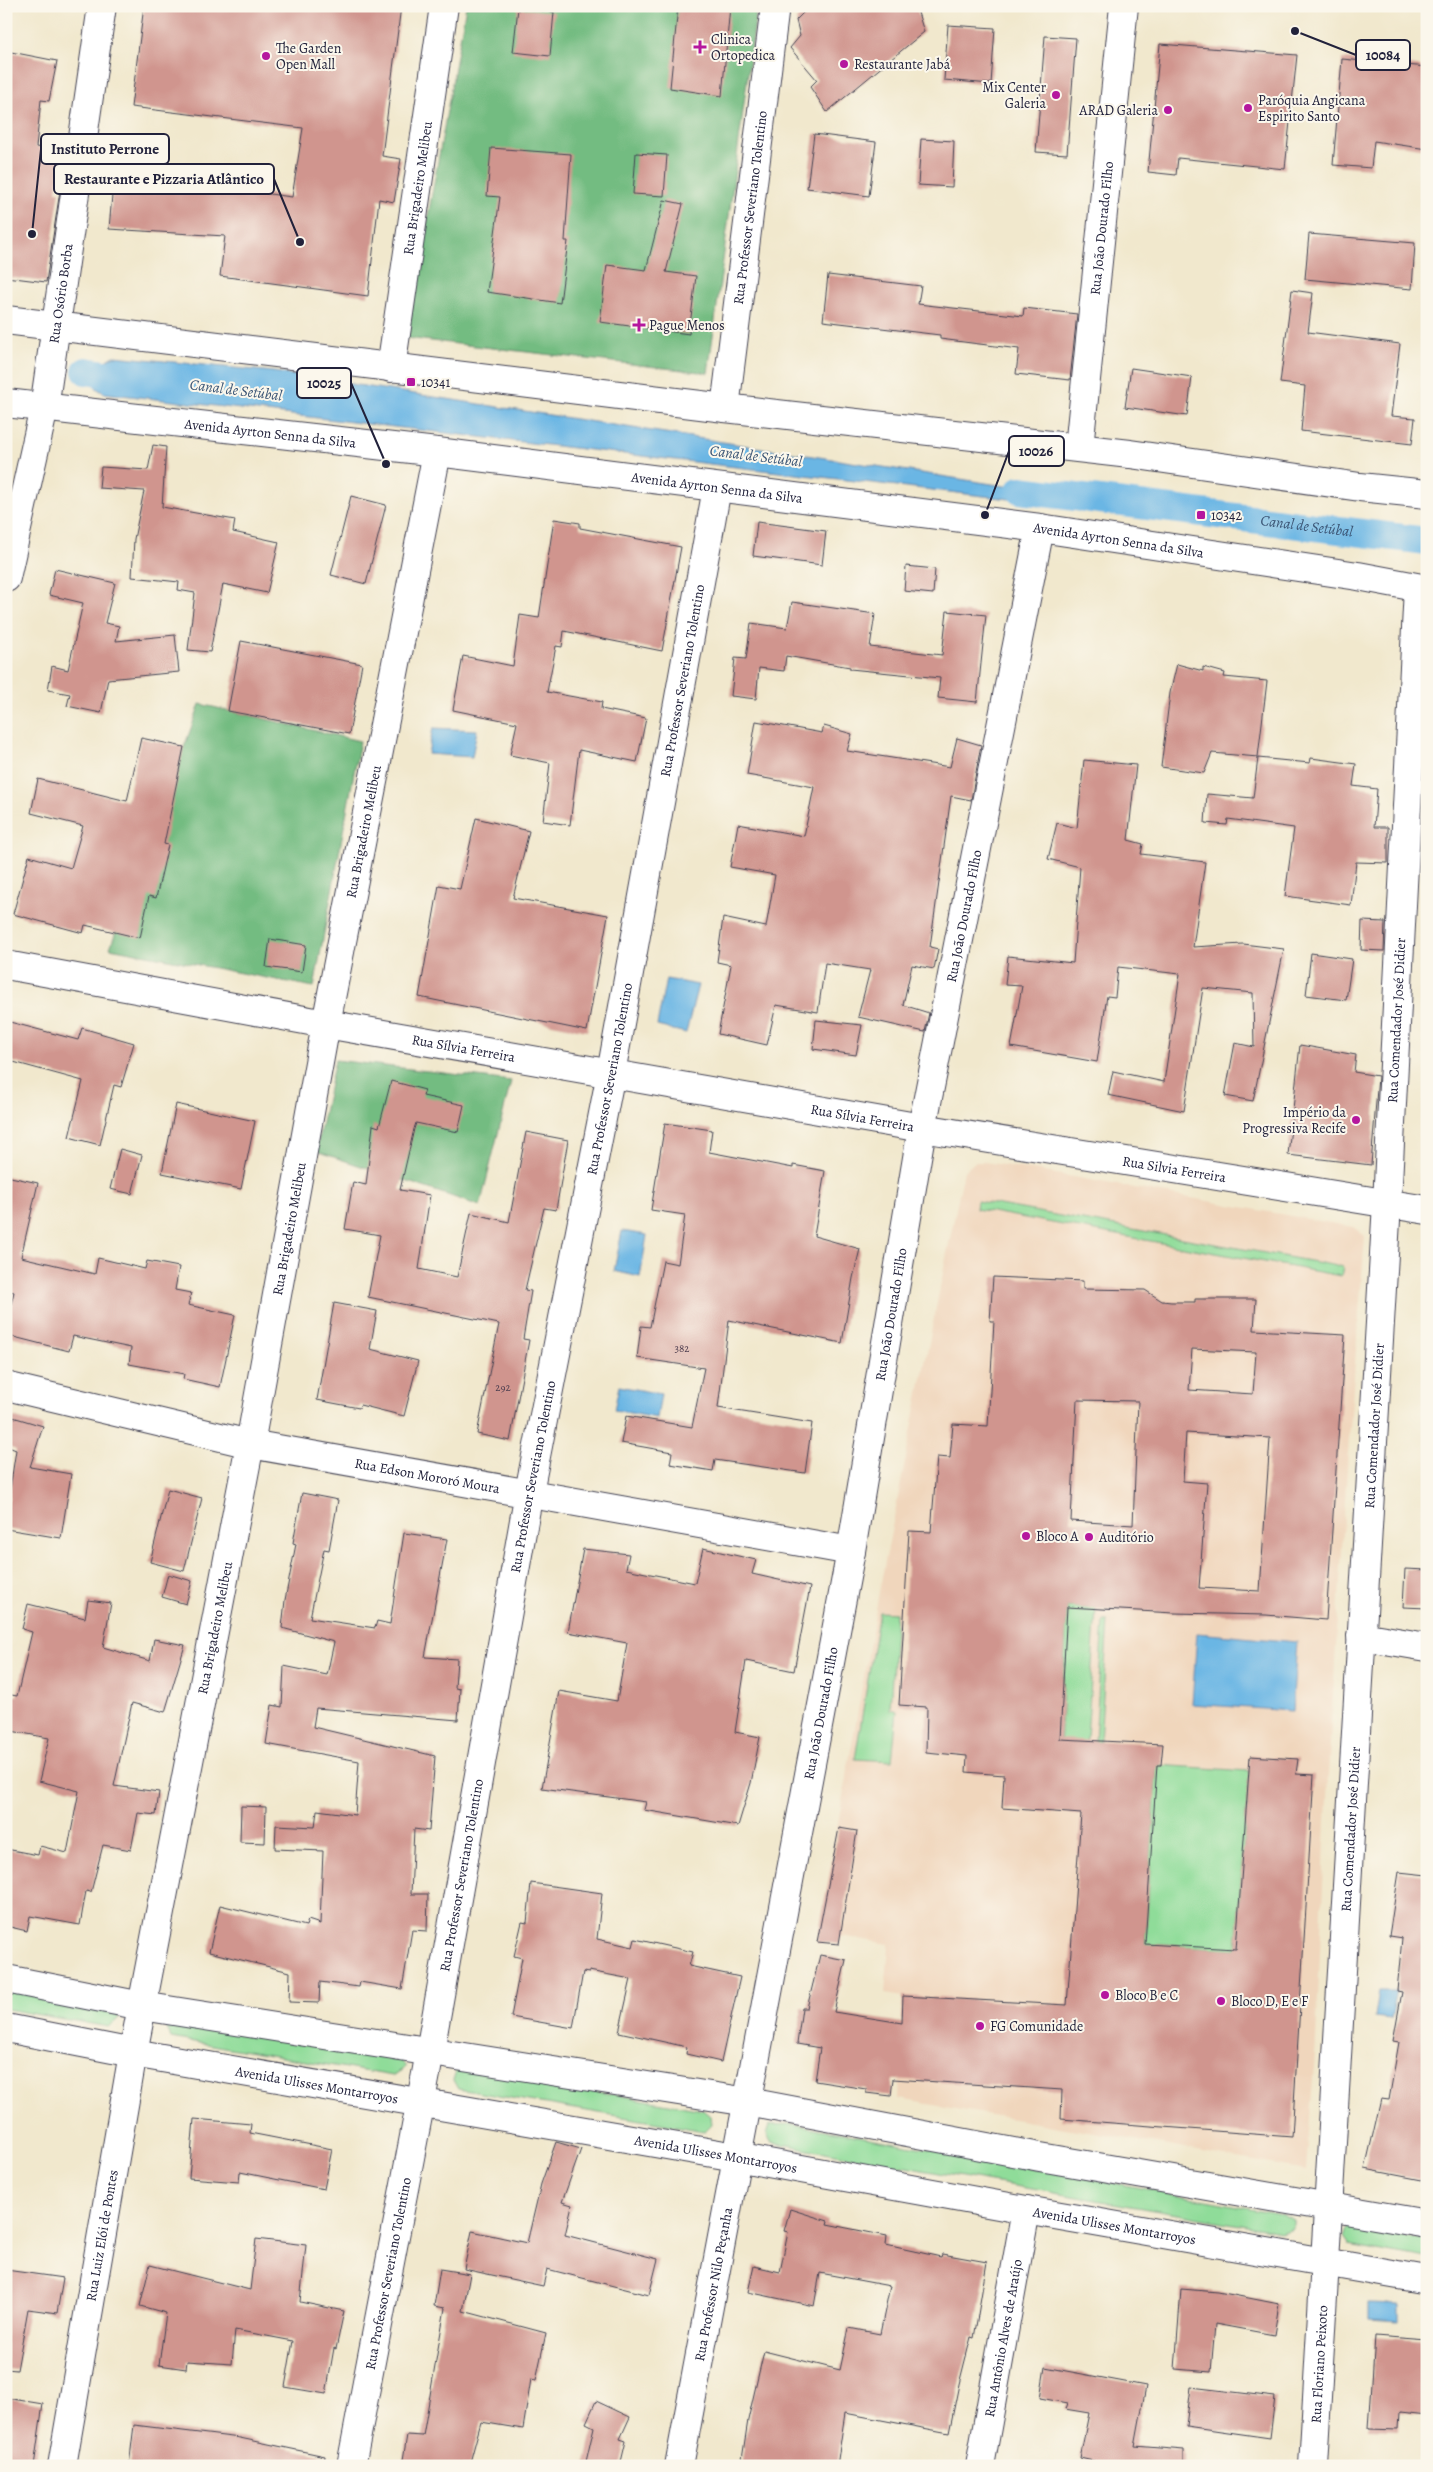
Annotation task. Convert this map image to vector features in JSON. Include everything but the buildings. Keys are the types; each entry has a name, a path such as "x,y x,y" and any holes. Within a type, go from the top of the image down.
{"street":[{"name":"Rua Osório Borba","path":"6,578 44,408 102,6"},
{"name":"Rua Brigadeiro Melibeu","path":"391,368 444,6"},
{"name":"Rua Professor Severiano Tolentino","path":"725,408 775,6"},
{"name":"Rua João Dourado Filho","path":"1079,448 1124,6"},
{"path":"6,320 725,408 884,424 1079,448 1360,487 1427,494"},
{"name":"Avenida Ayrton Senna da Silva","path":"6,403 437,452 1040,528 1358,576 1422,589"},
{"name":"Rua Brigadeiro Melibeu","path":"142,2006 250,1444 326,1024 437,452"},
{"name":"Rua Professor Severiano Tolentino","path":"351,2466 430,2052 530,1492 611,1073 717,488"},
{"name":"Rua João Dourado Filho","path":"748,2102 851,1551 922,1128 1040,528"},
{"name":"Rua Comendador José Didier","path":"1324,2261 1422,589"},
{"name":"Rua Sílvia Ferreira","path":"6,965 326,1024 922,1128"},
{"name":"Rua Silvia Ferreira","path":"922,1128 1427,1210"},
{"name":"Rua Edson Mororó Moura","path":"6,1386 250,1444 530,1492 851,1551"},
{"path":"1361,1636 1427,1647"},
{"path":"6,1979 142,2006 748,2102 1050,2158 1328,2205 1427,2224"},
{"name":"Rua Luiz Elói de Pontes","path":"62,2466 142,2006"},
{"name":"Avenida Ulisses Montarroyos","path":"6,2028 133,2054 736,2157 1427,2280"},
{"name":"Rua Professor Nilo Peçanha","path":"679,2466 736,2157 748,2102"},
{"name":"Rua Antônio Alves de Araújo","path":"980,2466 1026,2210"},
{"name":"Rua Floriano Peixoto","path":"1313,2466 1324,2261"}],"shaded area":[{"path":"975,1162 1045,1172 1353,1227 1365,1236 1348,1452 1328,1776 1316,2041 1306,2170 899,2099 903,1997 885,1994 889,1944 841,1936 839,1944 817,1942 879,1592 950,1238 964,1171"}],"green space":[{"path":"466,6 757,6 708,373 406,338"},
{"path":"200,704 360,741 314,987 110,948"},
{"path":"335,1060 511,1081 480,1206 316,1151"},
{"path":"977,1201 1343,1267 1341,1276 976,1209"},
{"path":"1067,1607 1096,1609 1086,1752 1060,1751"},
{"path":"879,1612 896,1613 890,1709 897,1711 892,1761 855,1759"},
{"path":"1103,1621 1108,1621 1100,1741 1095,1741"},
{"path":"1157,1765 1249,1771 1236,1949 1145,1944"},
{"path":"6,1990 115,2010 119,2018 109,2027 6,2009"},
{"path":"172,2022 400,2060 406,2067 393,2076 171,2038 167,2028"},
{"path":"472,2070 703,2110 711,2117 712,2124 705,2131 458,2089 453,2080 456,2071"},
{"path":"793,2124 1282,2214 1294,2220 1294,2228 1281,2232 771,2142 767,2134 770,2125"},
{"path":"1348,2226 1427,2239 1427,2259 1349,2245 1344,2238"}],"water":[{"path":"114,356 274,372 1056,494 1427,544 1427,551 1376,542 104,393 96,388 97,372 101,365"},
{"path":"433,728 477,730 472,757 428,754"},
{"path":"666,979 698,985 686,1033 657,1026"},
{"path":"622,1231 647,1235 640,1277 614,1271"},
{"path":"619,1386 661,1394 657,1418 614,1410"},
{"path":"1197,1633 1297,1642 1292,1711 1192,1704"},
{"path":"1379,1991 1397,1991 1391,2019 1375,2017"},
{"path":"1368,2304 1400,2305 1400,2321 1368,2319"}],"waterway":[{"name":"Canal de Setúbal","path":"86,371 131,378"},
{"name":"Canal de Setúbal","path":"1020,490 1427,541"}],"place":[{"name":"10084","path":"1295,31"},
{"name":"Clinica Ortopedica","path":"700,47"},
{"name":"The Garden Open Mall","path":"266,56"},
{"name":"Restaurante Jabá","path":"844,64"},
{"name":"Mix Center Galeria","path":"1056,95"},
{"name":"Paróquia Angicana Espirito Santo","path":"1248,108"},
{"name":"ARAD Galeria","path":"1168,110"},
{"name":"Instituto Perrone","path":"32,234"},
{"name":"Restaurante e Pizzaria Atlântico","path":"300,242"},
{"name":"Pague Menos","path":"639,325"},
{"name":"10341","path":"411,382"},
{"name":"10025","path":"386,464"},
{"name":"10026","path":"985,515"},
{"name":"10342","path":"1201,515"},
{"name":"Império da Progressiva Recife","path":"1356,1120"},
{"name":"Bloco A","path":"1026,1536"},
{"name":"Auditório","path":"1089,1537"},
{"name":"Bloco B e C","path":"1105,1995"},
{"name":"Bloco D, E e F","path":"1221,2001"},
{"name":"FG Comunidade","path":"980,2026"}]}
